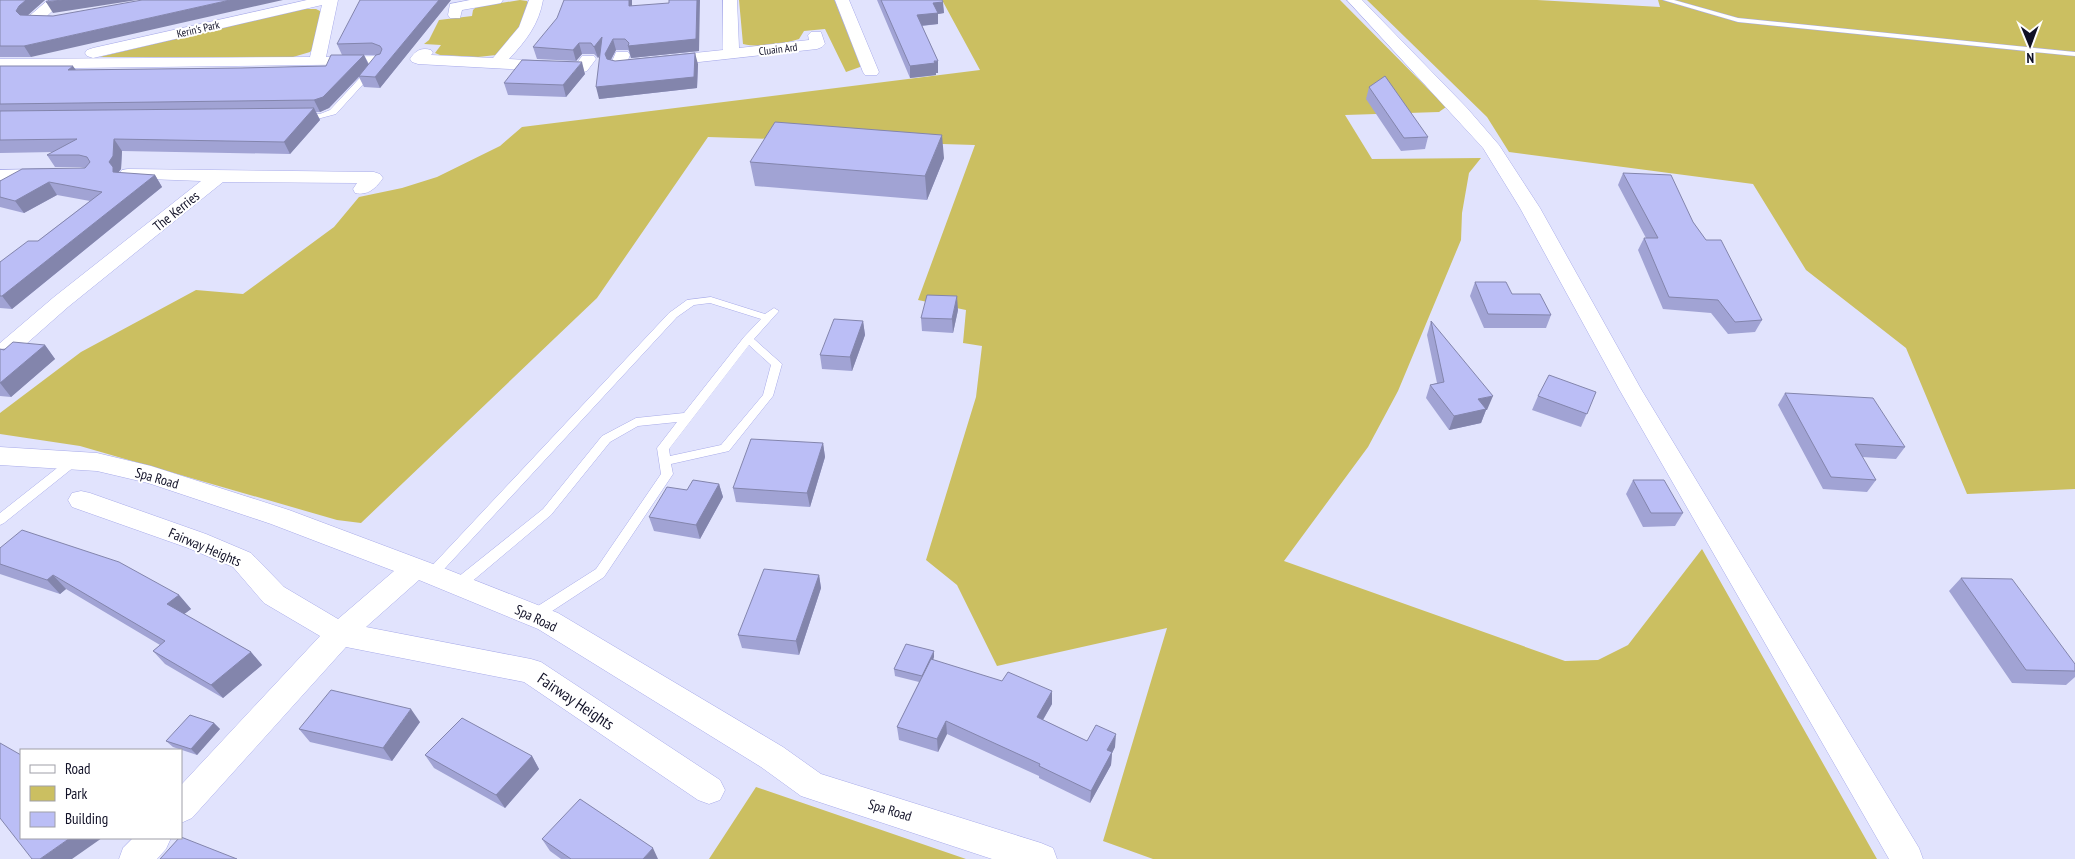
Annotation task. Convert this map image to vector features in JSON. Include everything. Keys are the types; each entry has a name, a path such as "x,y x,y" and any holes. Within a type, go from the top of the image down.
{"street":[{"path":"57,0 32,21 69,18"},
{"name":"Kerin's Park","path":"71,63 88,54 326,0"},
{"path":"317,61 331,0"},
{"path":"455,15 455,7 496,0"},
{"path":"497,63 524,33 534,15 536,0"},
{"path":"730,0 731,54"},
{"path":"842,0 871,72"},
{"path":"1354,0 1490,145 1530,208 1630,389 1907,859"},
{"name":"Cluain Ard","path":"622,55 618,66 817,44 816,35"},
{"path":"425,53 418,59 582,68 588,59"},
{"name":"Kerin's Park","path":"0,64 377,61"},
{"path":"0,175 58,174"},
{"path":"128,174 374,178 362,189"},
{"name":"The Kerries","path":"0,356 61,302 219,176"},
{"name":"Spa Road","path":"0,456 97,462 151,475 280,517 423,571 548,621 772,757 812,786 1041,859"},
{"name":"Fairway Heights","path":"81,500 197,541 242,560 274,594 340,634 531,671 709,790"},
{"path":"182,807 340,634 423,571"},
{"path":"135,859 154,839"}],"lane":[{"path":"1666,0 1738,20 2075,54"},
{"path":"292,116 321,116 332,112 374,68 377,61"},
{"path":"423,571 673,315 692,302 711,300 770,314 748,339 663,448 667,474 600,573 535,615"},
{"path":"665,461 726,448 768,396 777,364 748,339"},
{"path":"458,585 547,512 606,439 636,422 687,417"},
{"path":"0,520 75,460"}],"green space":[{"path":"520,0 527,1 528,3 519,30 496,55 478,57 440,55 435,53 441,45 424,44 429,40 439,20 472,16 473,10 476,7"},
{"path":"739,0 835,0 861,64 860,67 846,72 825,29 804,31 799,39 778,44 756,46 743,44"},
{"path":"942,0 1340,0 1446,107 1439,112 1345,115 1372,159 1481,158 1469,173 1462,213 1461,240 1398,391 1368,447 1284,561 1565,661 1598,660 1628,645 1702,549 1877,859 1153,859 1103,841 1167,628 997,666 957,585 926,560 976,397 982,346 963,343 966,310 918,300 975,145 708,137 597,298 361,523 337,520 80,446 0,434 0,413 81,352 196,290 243,294 334,227 359,197 402,188 437,177 500,146 522,127 980,70"},
{"path":"1367,0 1537,0 1660,7 1658,0 2075,0 2075,489 1967,494 1906,348 1806,270 1753,184 1509,152 1487,117"},
{"path":"301,9 316,9 322,12 314,48 310,52 293,57 99,57"},
{"path":"756,787 966,859 709,859"}],"building":[{"path":"0,0 26,0 16,11 20,15 53,16 142,0 230,0 24,46 0,46"},
{"path":"360,0 439,0 375,77 359,76 376,55 380,54 382,49 380,46 372,43 337,44"},
{"path":"564,0 629,0 629,6 669,3 669,0 697,0 696,39 628,46 629,43 625,39 613,39 605,54 607,59 615,61 695,53 694,77 596,87 602,37 594,47 591,43 579,43 573,50 533,47 557,18"},
{"path":"881,0 942,0 943,2 933,3 938,13 917,15 938,61 910,66"},
{"path":"331,55 364,55 323,97 314,100 0,104 0,66 73,66 68,70 326,66"},
{"path":"522,60 582,62 563,85 504,83"},
{"path":"1385,76 1428,137 1404,138 1369,87"},
{"path":"314,108 284,142 114,139 113,156 109,162 113,167 113,172 155,175 0,296 0,262 28,241 38,241 102,192 49,182 15,201 0,197 0,181 22,169 85,168 90,162 87,157 79,155 47,155 77,139 0,140 0,111"},
{"path":"775,122 942,135 925,176 750,162"},
{"path":"1623,173 1671,175 1693,222 1706,240 1721,240 1762,320 1735,322 1718,300 1669,297 1644,238 1658,238"},
{"path":"1475,282 1506,282 1512,294 1540,294 1551,315 1488,314"},
{"path":"927,295 957,296 952,319 921,318"},
{"path":"834,319 863,321 850,357 820,355"},
{"path":"1431,321 1493,396 1478,399 1486,409 1454,416 1430,385 1444,382"},
{"path":"13,342 45,345 0,383 0,349 4,350"},
{"path":"1549,375 1596,392 1587,414 1538,396"},
{"path":"1785,393 1873,398 1905,447 1855,444 1876,480 1831,477"},
{"path":"751,439 823,443 807,493 733,488"},
{"path":"693,480 719,484 696,525 649,517 667,487 687,490"},
{"path":"1633,480 1664,480 1683,513 1651,513"},
{"path":"22,530 119,562 179,595 167,604 251,652 211,685 153,651 165,641 53,575 47,580 0,564 0,548"},
{"path":"764,569 819,575 796,641 738,635"},
{"path":"1961,578 2012,579 2075,664 2075,671 2026,670"},
{"path":"906,644 934,651 922,676 894,669"},
{"path":"931,659 1002,681 1008,672 1052,691 1037,717 1087,741 1096,725 1116,734 1107,750 1112,752 1091,791 1039,766 1040,764 946,721 937,739 897,727"},
{"path":"331,690 411,709 383,748 299,729"},
{"path":"190,715 214,723 191,749 166,741"},
{"path":"462,718 532,756 496,795 425,755"},
{"path":"0,743 20,754 20,839 69,839 40,859 32,859 0,818"},
{"path":"580,799 653,848 643,859 571,859 542,839"},
{"path":"182,837 237,859 160,859 178,839"}]}
